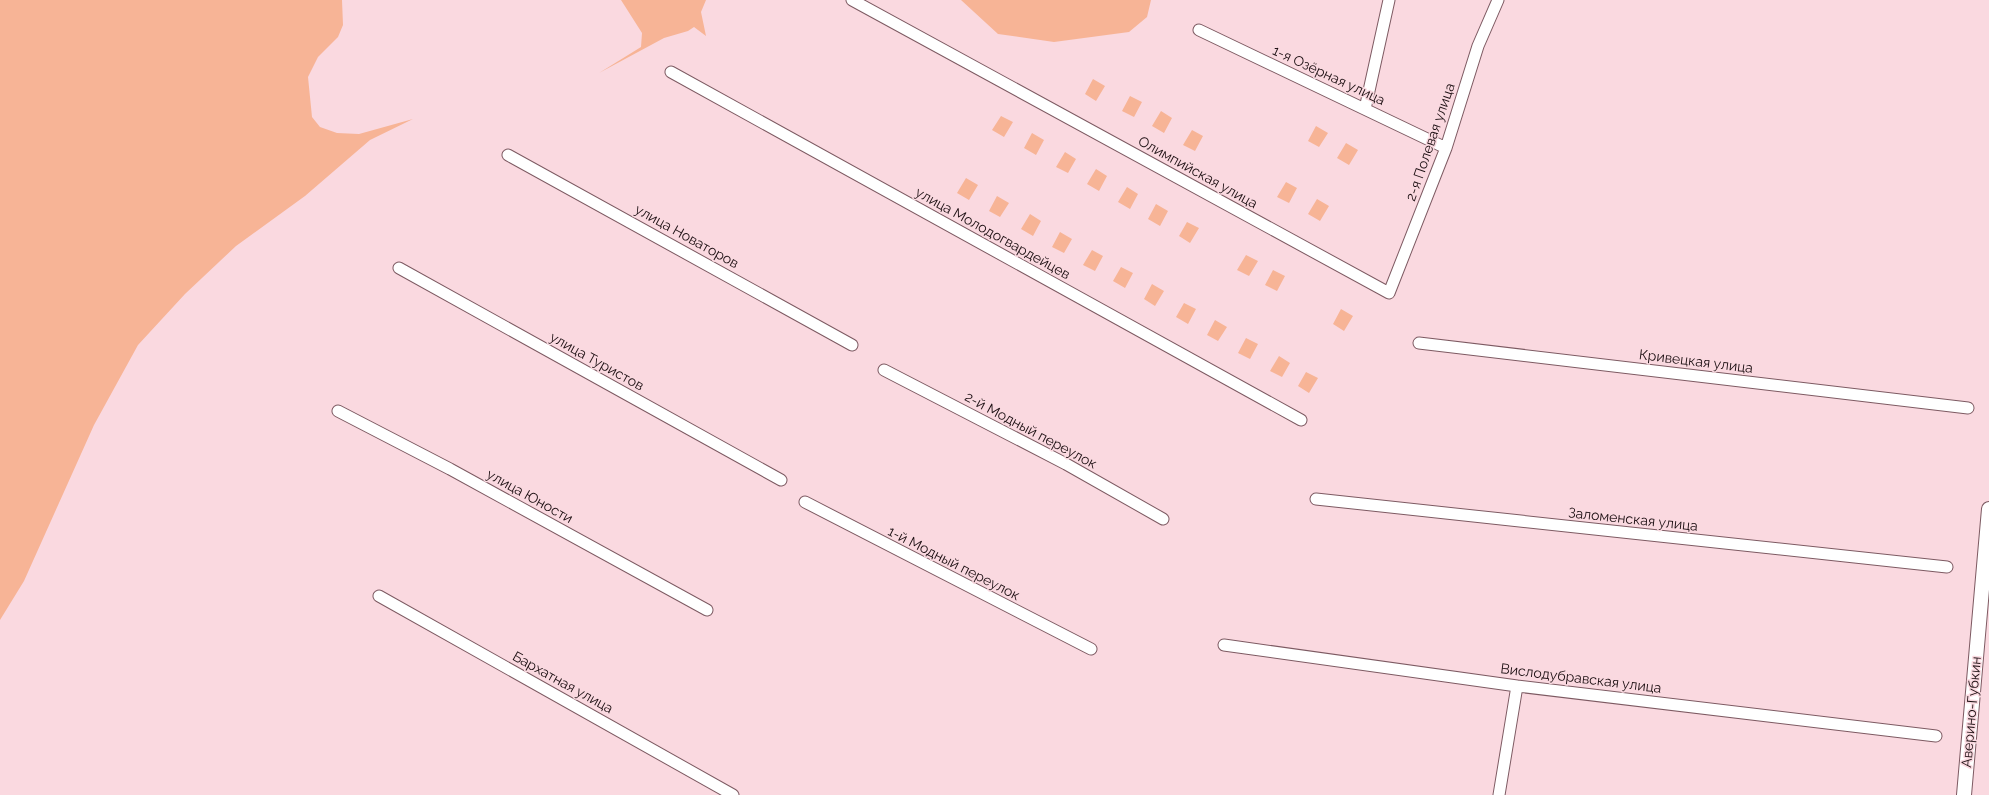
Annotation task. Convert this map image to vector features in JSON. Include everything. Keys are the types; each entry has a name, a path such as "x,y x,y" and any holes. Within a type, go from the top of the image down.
{"main road":[{"name":"Аверино-Губкин","path":"1964,795 1989,509"}],"street":[{"name":"Олимпийская улица","path":"852,0 1389,293"},
{"path":"1365,109 1389,0"},
{"name":"2-я Полевая улица","path":"1389,293 1446,148 1478,46 1498,0"},
{"name":"1-я Озёрная улица","path":"1199,30 1446,148"},
{"name":"улица Молодогвардейцев","path":"671,72 1301,420"},
{"name":"улица Новаторов","path":"508,155 852,345"},
{"name":"улица Туристов","path":"399,268 781,480"},
{"name":"Кривецкая улица","path":"1420,343 1968,408"},
{"name":"2-й Модный переулок","path":"884,370 1066,464 1164,519"},
{"name":"улица Юности","path":"338,411 450,469 707,610"},
{"name":"Заломенская улица","path":"1316,499 1947,567"},
{"name":"1-й Модный переулок","path":"805,502 1090,649"},
{"name":"Бархатная улица","path":"379,596 733,795"},
{"name":"Вислодубравская улица","path":"1224,645 1517,686 1936,736"},
{"path":"1499,795 1517,686"}],"shaded area":[{"path":"0,0 342,0 343,25 338,37 318,57 308,77 312,117 320,127 337,133 359,134 413,119 370,140 305,196 236,246 185,294 138,345 94,425 24,581 0,620"},
{"path":"621,0 706,0 701,12 706,36 694,27 688,31 664,38 599,73 641,47 642,33"},
{"path":"961,0 1151,0 1147,17 1129,32 1054,42 998,34"},
{"path":"1093,79 1105,86 1096,101 1085,94"},
{"path":"1130,96 1142,102 1134,117 1122,111"},
{"path":"1161,111 1172,118 1164,133 1152,126"},
{"path":"1001,116 1013,122 1004,137 992,130"},
{"path":"1316,126 1328,133 1319,147 1308,141"},
{"path":"1192,130 1203,136 1195,151 1183,145"},
{"path":"1032,133 1044,140 1036,155 1024,148"},
{"path":"1346,143 1358,150 1349,165 1337,158"},
{"path":"1065,152 1076,159 1068,173 1056,167"},
{"path":"1096,169 1107,176 1099,191 1087,184"},
{"path":"966,178 978,185 969,200 957,193"},
{"path":"1286,182 1297,188 1289,203 1277,197"},
{"path":"1127,187 1138,194 1130,209 1118,202"},
{"path":"997,196 1009,203 1000,217 989,211"},
{"path":"1317,199 1329,206 1320,221 1308,214"},
{"path":"1156,204 1168,211 1160,226 1148,219"},
{"path":"1030,214 1041,221 1033,236 1021,229"},
{"path":"1187,222 1199,228 1190,243 1179,236"},
{"path":"1060,232 1072,239 1064,253 1052,247"},
{"path":"1092,250 1103,256 1095,271 1083,265"},
{"path":"1246,255 1258,261 1249,276 1237,270"},
{"path":"1121,267 1133,273 1125,288 1113,281"},
{"path":"1273,270 1285,276 1277,291 1265,285"},
{"path":"1152,284 1164,291 1155,306 1144,299"},
{"path":"1184,303 1196,309 1188,324 1176,317"},
{"path":"1341,309 1353,316 1344,331 1333,324"},
{"path":"1215,320 1227,327 1218,341 1207,335"},
{"path":"1246,338 1258,344 1250,359 1238,353"},
{"path":"1279,356 1290,363 1282,377 1270,371"},
{"path":"1306,372 1318,378 1309,393 1298,386"}]}
